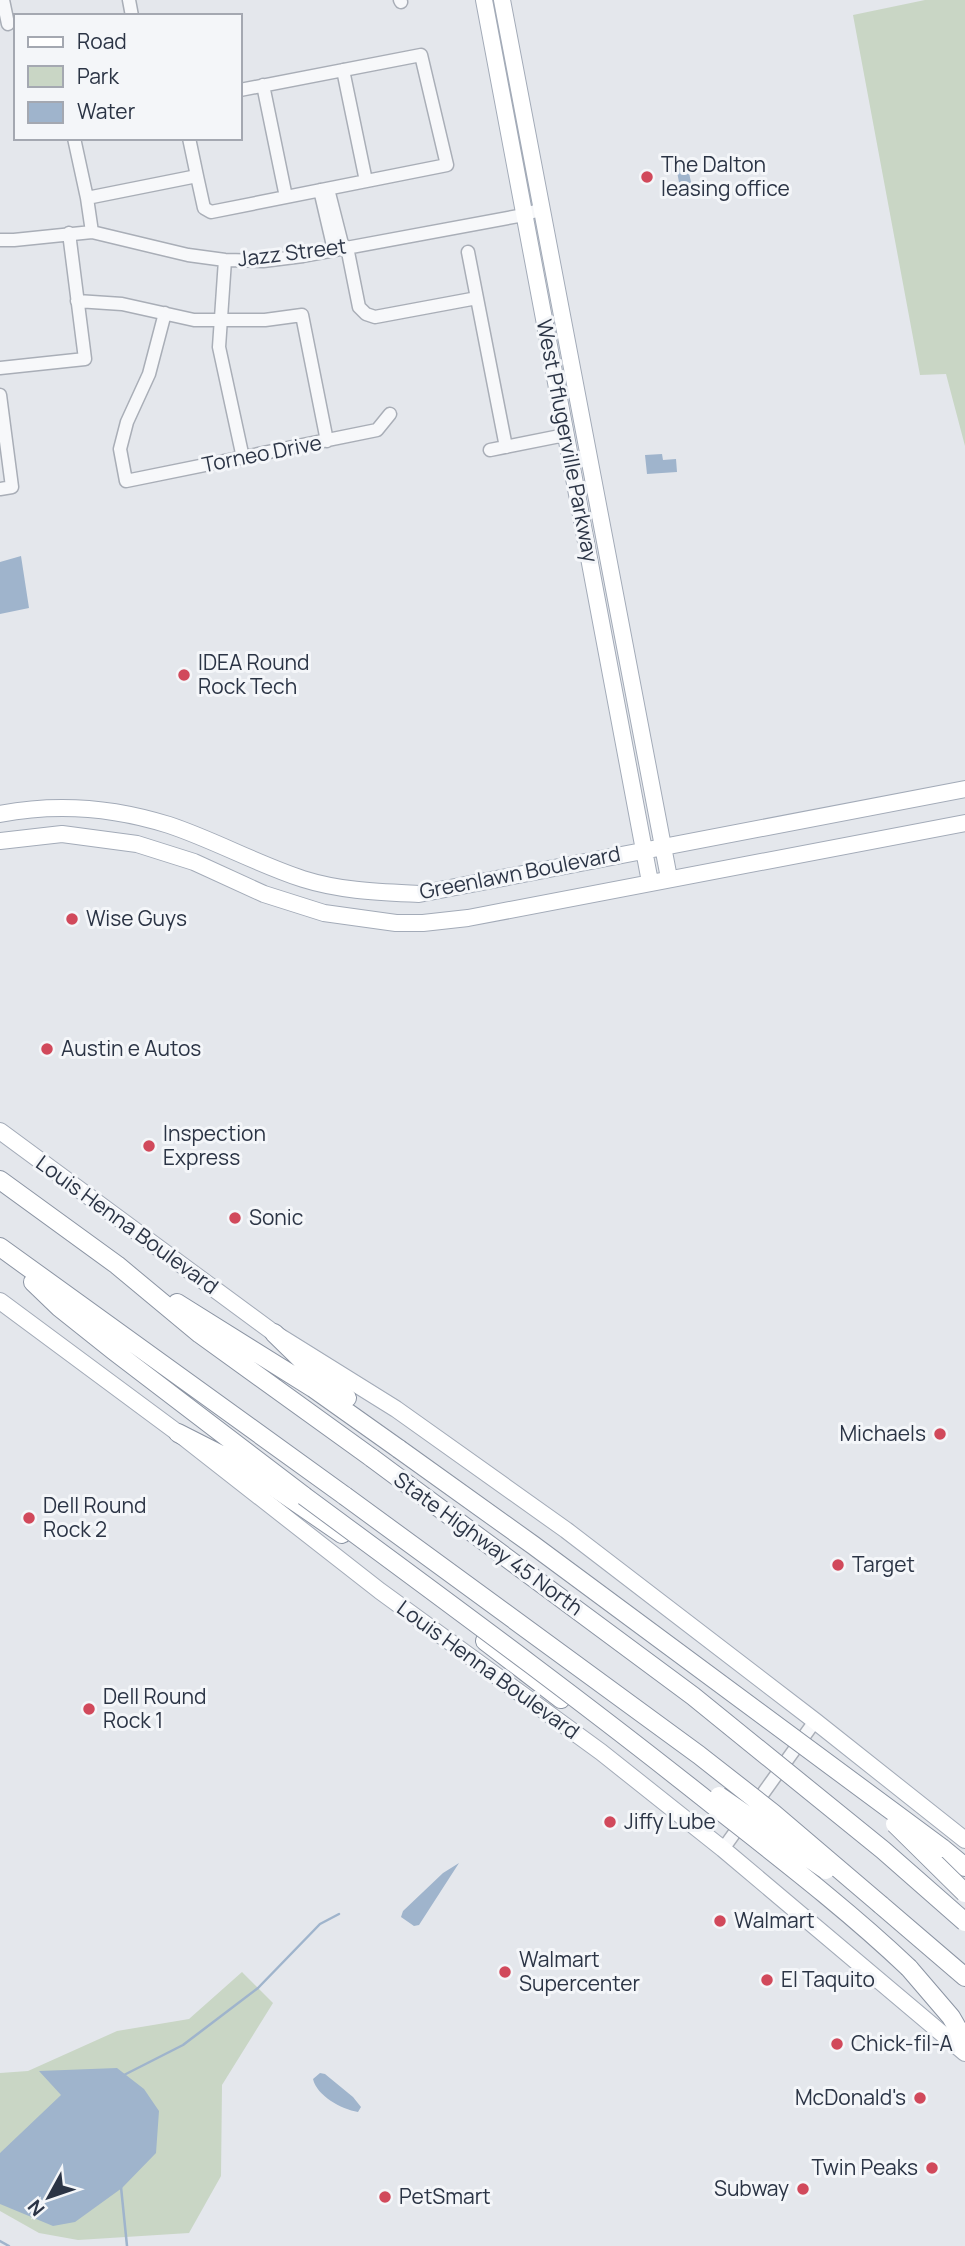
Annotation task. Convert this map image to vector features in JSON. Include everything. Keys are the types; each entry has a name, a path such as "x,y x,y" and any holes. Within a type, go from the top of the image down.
{"highway":[{"name":"State Highway 45 North","path":"0,1180 117,1265 200,1334 693,1696 883,1850 965,1922"},
{"path":"0,1249 345,1496 699,1755 773,1813 965,1977"},
{"path":"0,1249 60,1308 304,1496 651,1755 824,1893 909,1968 951,2017 965,2041"},
{"path":"117,1265 313,1388 399,1449 600,1594 965,1867"},
{"path":"274,1333 317,1375 626,1608 869,1800 965,1893"},
{"path":"178,1433 243,1466 404,1578 561,1699 673,1765 801,1854 881,1905"}],"main road":[{"name":"West Pflugerville Parkway","path":"484,0 650,882"},
{"name":"West Pflugerville Parkway","path":"502,0 669,878"},
{"path":"584,535 603,531"},
{"name":"Greenlawn Boulevard","path":"0,814 25,809 82,808 104,812 169,826 303,879 348,891 419,894 965,789"},
{"name":"Greenlawn Boulevard","path":"0,842 20,837 62,834 137,844 194,862 264,894 324,913 409,923 468,918 965,823"},
{"path":"229,878 237,852"},
{"name":"Louis Henna Boulevard","path":"0,1131 274,1333 396,1409 566,1530 965,1840"},
{"name":"Louis Henna Boulevard","path":"0,1301 178,1433 380,1591 601,1752 723,1849 965,2053"}],"street":[{"path":"3,0 8,24"},
{"path":"189,140 204,208 211,212 447,165 421,55 242,90"},
{"path":"343,70 366,181"},
{"path":"263,85 286,197"},
{"path":"74,140 92,232"},
{"path":"87,198 197,176"},
{"path":"324,190 359,307 366,314 375,317 477,298"},
{"name":"Jazz Street","path":"0,240 92,232 188,255 263,261 524,215 541,209"},
{"path":"0,368 85,359 69,233"},
{"path":"468,252 506,447"},
{"path":"225,260 219,347 243,458"},
{"path":"77,301 122,303 194,320 265,320 302,315 327,441"},
{"name":"Torneo Drive","path":"165,313 149,374 127,422 120,449 126,481 377,430 390,414"},
{"path":"0,395 12,487 0,489"},
{"path":"490,450 565,435"},
{"path":"723,1849 815,1721"}],"green space":[{"path":"925,0 965,0 965,446 946,374 920,375 853,15"},
{"path":"242,1972 273,2003 222,2085 221,2176 189,2233 78,2240 39,2233 0,2211 0,2073 28,2071 117,2031 189,2019"}],"water":[{"path":"686,159 694,196 682,198 675,161"},
{"path":"662,454 663,460 676,459 677,472 647,474 645,455"},
{"path":"21,556 29,608 0,614 0,562"},
{"path":"459,1863 419,1925 414,1926 401,1917 403,1911 443,1873"},
{"path":"117,2068 144,2089 159,2111 156,2153 122,2188 75,2222 53,2226 0,2204 0,2153 61,2095 39,2071"},
{"path":"320,2073 325,2074 353,2097 361,2107 358,2112 337,2105 319,2091 313,2079"}],"waterway":[{"path":"122,2076 183,2045 258,1988 320,1924 339,1914"},
{"path":"121,2187 127,2246"},
{"path":"0,2241 9,2246"}],"place":[{"name":"The Dalton leasing office","path":"647,177"},
{"name":"IDEA Round Rock Tech","path":"184,675"},
{"name":"Wise Guys","path":"72,919"},
{"name":"Austin e Autos","path":"47,1049"},
{"name":"Inspection Express","path":"149,1146"},
{"name":"Sonic","path":"235,1218"},
{"name":"Michaels","path":"940,1434"},
{"name":"Dell Round Rock 2","path":"29,1518"},
{"name":"Target","path":"838,1565"},
{"name":"Dell Round Rock 1","path":"89,1709"},
{"name":"Jiffy Lube","path":"610,1822"},
{"name":"Walmart","path":"720,1921"},
{"name":"Walmart Supercenter","path":"505,1972"},
{"name":"El Taquito","path":"767,1980"},
{"name":"Chick-fil-A","path":"837,2044"},
{"name":"McDonald's","path":"920,2098"},
{"name":"Twin Peaks","path":"932,2168"},
{"name":"Subway","path":"803,2189"},
{"name":"PetSmart","path":"385,2197"}]}
